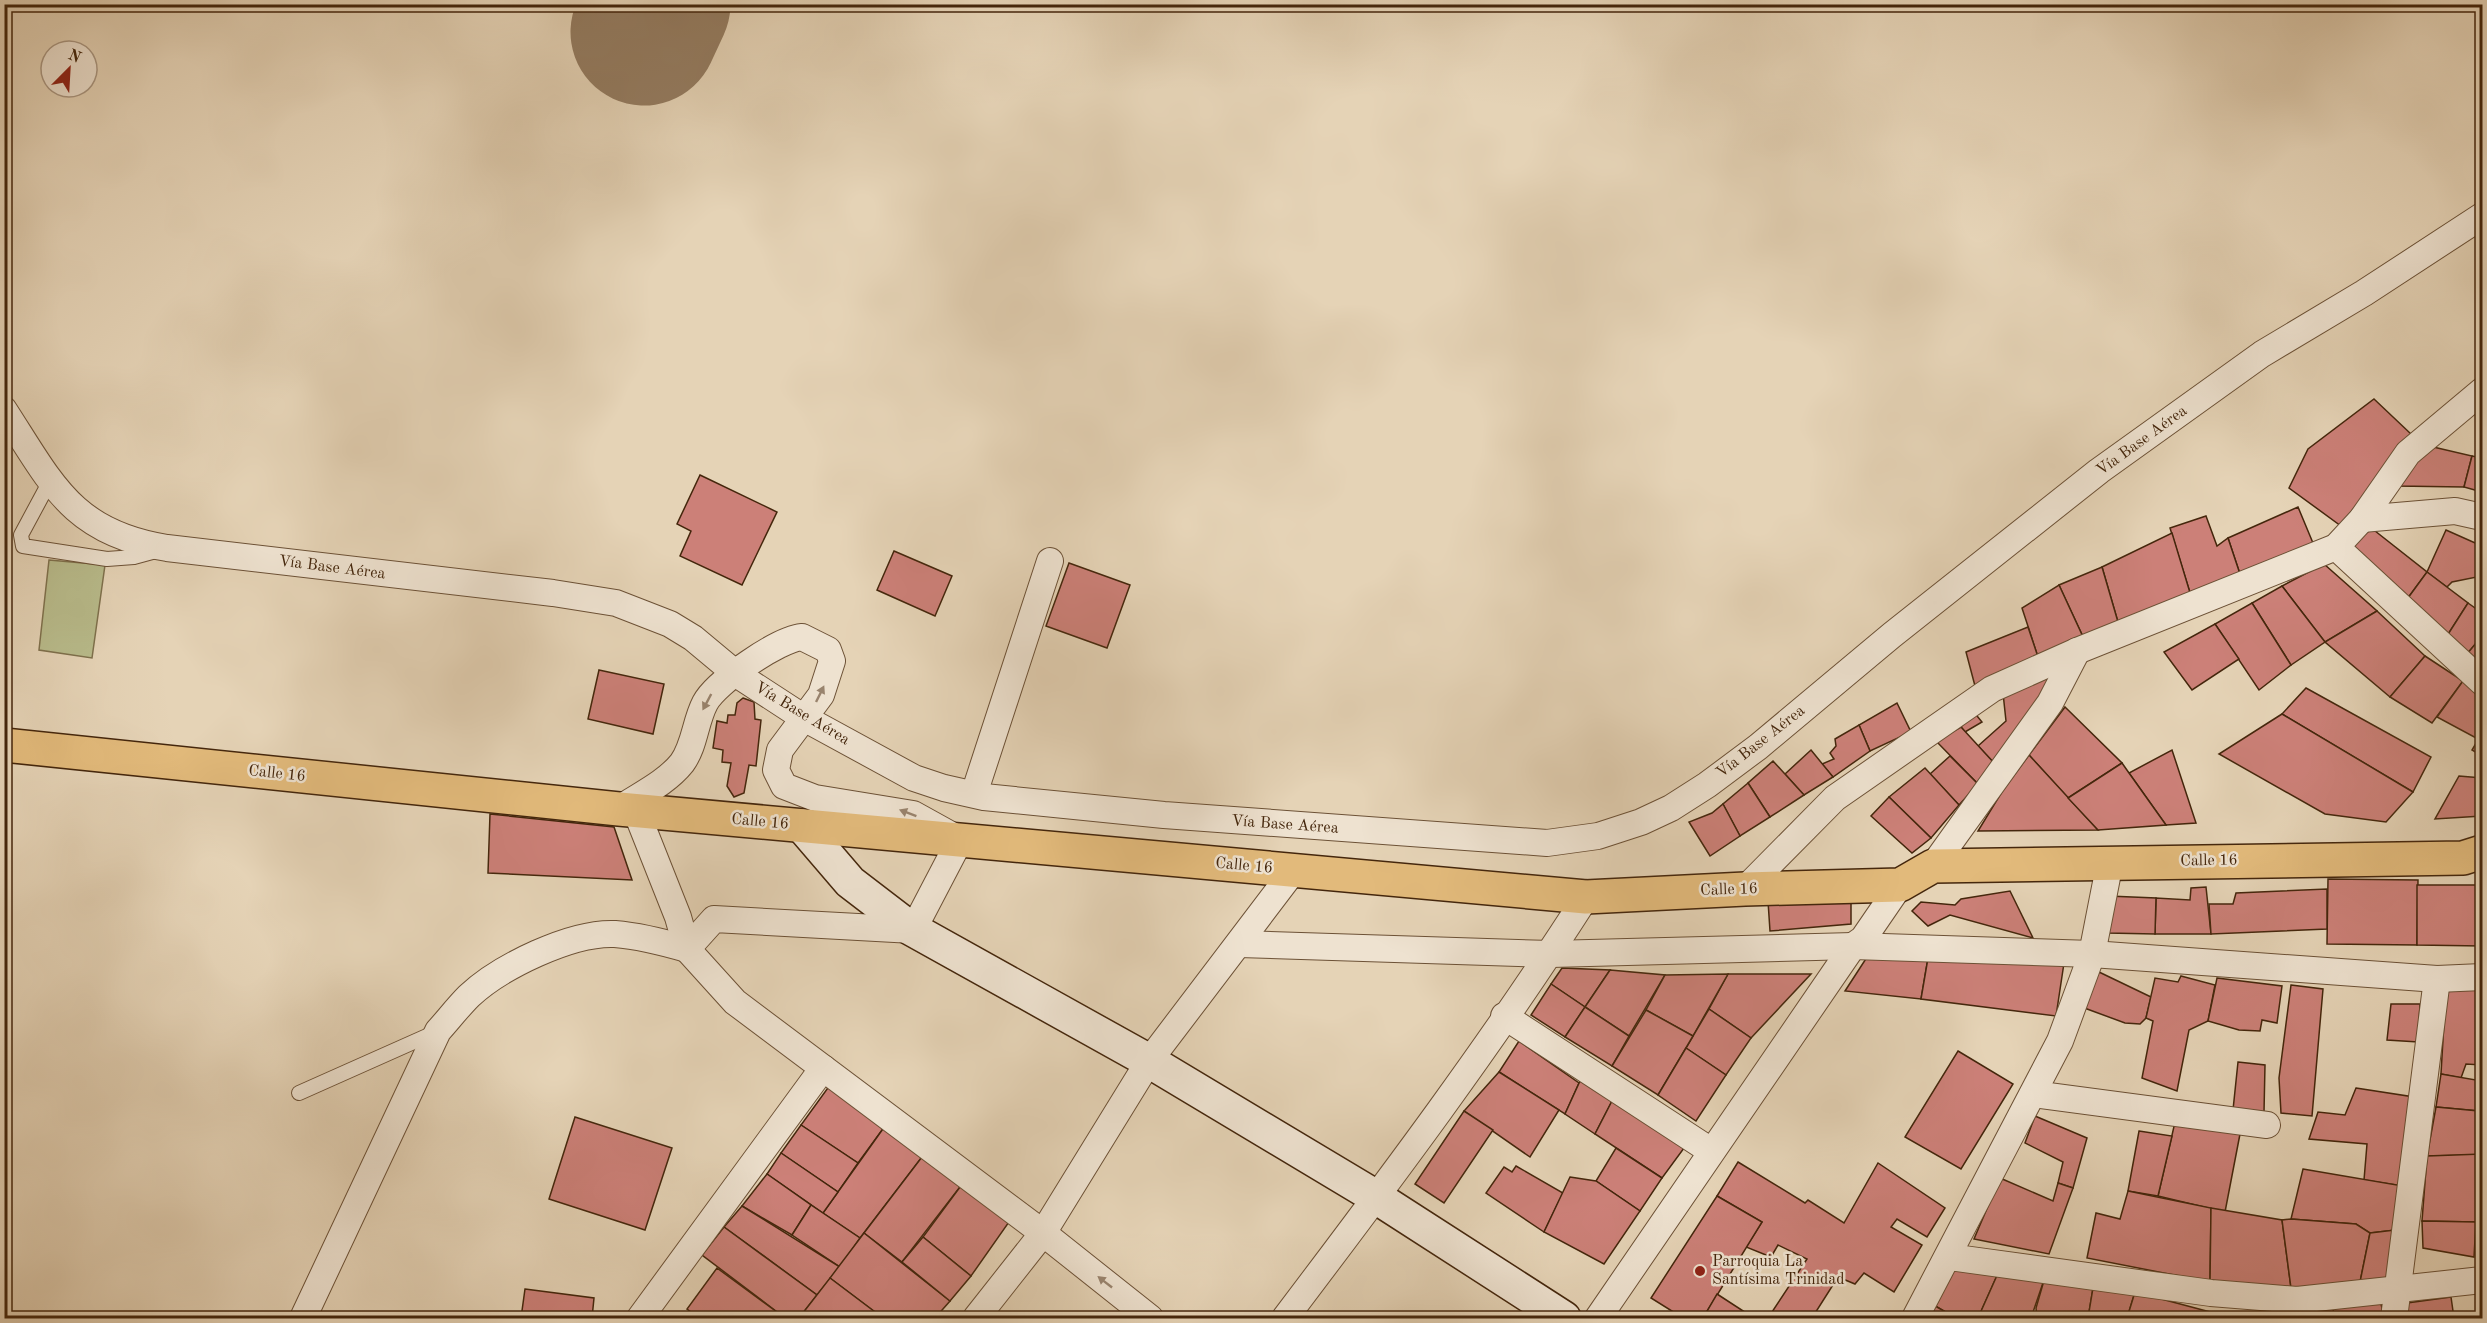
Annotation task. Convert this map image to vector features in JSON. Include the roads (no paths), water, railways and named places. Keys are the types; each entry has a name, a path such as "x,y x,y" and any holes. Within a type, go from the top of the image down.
{"main road":[{"name":"Calle 16","path":"4,745 628,810 1587,897 1745,889 1900,885 1933,866 2463,858 2482,852"}],"street":[{"name":"Vía Base Aérea","path":"4,410 50,481 66,501 98,527 138,544 553,593 616,603 670,624 693,638 735,673 804,718 914,778 974,794 1164,815 1547,843 1598,836 1641,822 1671,808 1758,747 1892,635 2147,437 2262,354 2364,293 2482,216"},
{"path":"1745,889 1835,798 1992,690 2077,651 2336,547 2362,519 2408,453 2482,391"},
{"path":"2362,519 2455,511 2482,517"},
{"path":"2336,547 2482,682"},
{"path":"974,794 1050,561"},
{"path":"911,929 960,840 902,810 815,798 784,786 778,778 776,761 784,742 821,694 832,661 828,650 816,642 807,638 795,637 735,673 715,688 704,706 695,735 681,763 671,775 628,810 678,917 687,949 735,1002 1042,1233 1150,1318"},
{"path":"1933,866 2050,703 2077,651"},
{"path":"795,792 790,825 850,882 911,929 1149,1061 1376,1197 1564,1318"},
{"path":"1915,1318 1949,1257 2060,1041 2092,954 2110,862"},
{"path":"976,1318 1042,1233 1149,1061 1294,870"},
{"path":"1598,1318 1853,946 1863,939 1900,885"},
{"path":"1285,1318 1376,1197 1504,1016 1551,954 1587,897"},
{"path":"687,949 714,919 911,929"},
{"path":"303,1318 438,1031 469,996 502,972 574,941 612,934 651,939 687,949"},
{"path":"1239,944 1551,954 1853,946 2092,954 2437,979 2482,977"},
{"path":"2394,1318 2437,979"},
{"path":"1504,1016 1711,1151"},
{"path":"642,1318 823,1068"},
{"path":"2033,1094 2267,1125"},
{"path":"1949,1257 2211,1293 2297,1300 2482,1280"}],"lane":[{"path":"50,481 21,535 23,546 107,559 134,557 167,548"},
{"path":"299,1093 438,1031"}],"place":[{"name":"Parroquia La Santísima Trinidad","path":"1700,1271"}]}
